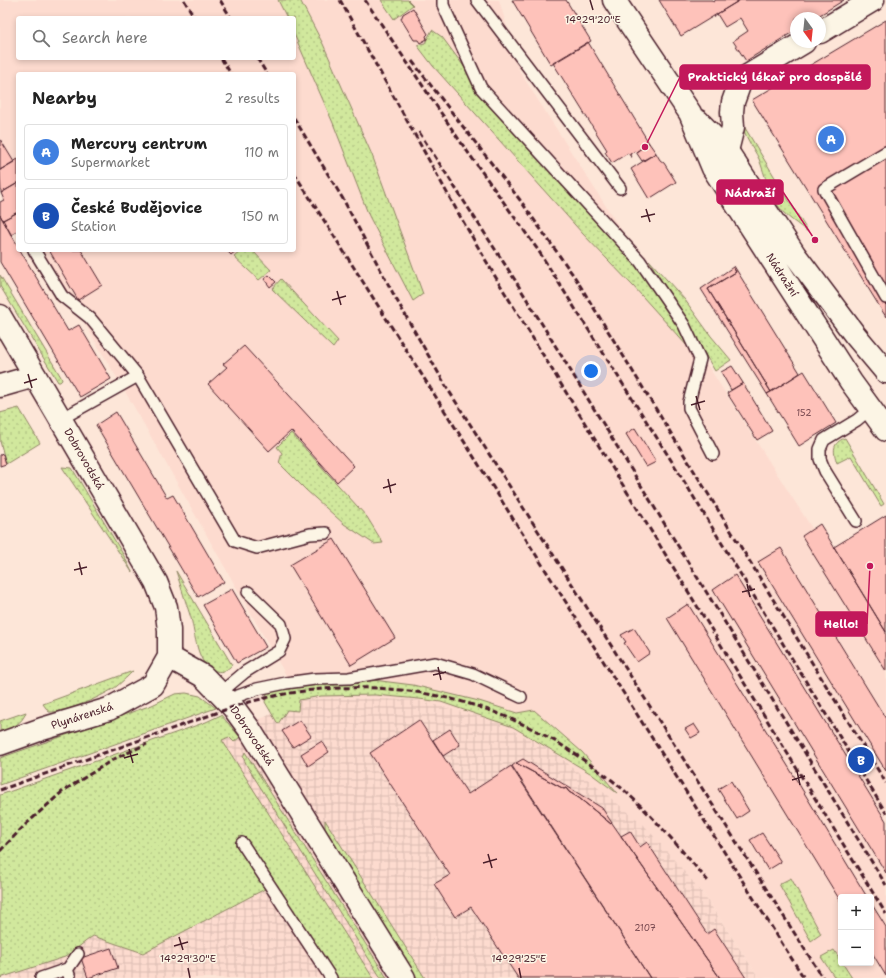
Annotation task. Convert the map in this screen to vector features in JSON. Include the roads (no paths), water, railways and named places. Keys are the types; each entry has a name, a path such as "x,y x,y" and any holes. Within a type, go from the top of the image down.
{"main road":[{"name":"Nádražní","path":"614,0 690,113 727,151 795,255 855,335 886,372"},
{"path":"826,28 873,0"},
{"path":"727,151 733,126 732,112 741,80 794,48"},
{"name":"Nádražní","path":"690,113 713,168 851,382 886,430"},
{"name":"Dobrovodská","path":"0,316 156,582 166,608 169,630 169,657 203,676 224,697 250,730 404,978"},
{"path":"0,386 35,376"},
{"name":"Plynárenská","path":"0,744 42,729 109,709 153,685 169,657"}],"lane":[{"path":"443,0 443,5 481,88 640,261 684,324 700,359 689,402 691,414 713,454"},
{"path":"477,0 620,188"},
{"path":"886,152 824,189 886,298"},
{"path":"35,252 62,296 90,318 138,376 235,541 257,548 310,534 326,533"},
{"path":"60,419 138,376"},
{"path":"856,521 825,471 820,459 820,448 824,440 857,420 870,409"},
{"path":"224,697 245,672 279,651 285,639 281,624 248,592"},
{"path":"224,697 286,683 315,679 349,678 435,664 473,674 521,697"},
{"path":"242,843 331,978"},
{"path":"69,974 78,954"},
{"path":"41,978 67,969 69,974"}],"railway":[{"path":"184,0 194,16"},
{"path":"220,0 230,16"},
{"path":"340,0 461,218 502,288 886,914"},
{"path":"365,0 462,144 538,250 676,468 886,813"},
{"path":"222,60 230,72"},
{"path":"258,60 266,72"},
{"path":"412,61 520,200 576,279 886,783"},
{"path":"296,121 343,199 395,297 447,388 823,978"},
{"path":"419,132 515,280 886,885"},
{"path":"296,176 804,978"},
{"path":"0,790 233,707 272,697 311,690 351,688 392,689 431,695 470,704 508,718 554,741 601,772 626,792 658,824 708,881"},
{"path":"0,851 25,825 63,791 114,759 147,744"}],"place":[{"name":"Mercury centrum","path":"831,139"},
{"name":"Praktický lékař pro dospělé","path":"645,147"},
{"name":"Nádraží","path":"815,240"},
{"name":"Hello!","path":"870,566"},
{"name":"České Budějovice","path":"861,760"}]}
